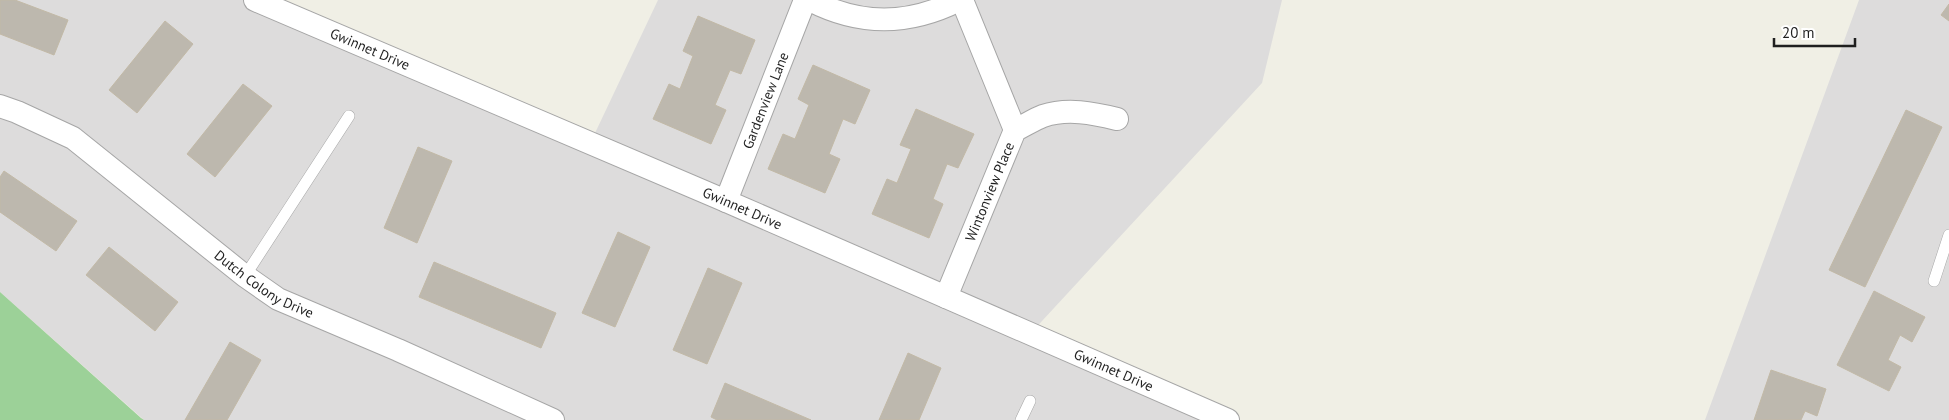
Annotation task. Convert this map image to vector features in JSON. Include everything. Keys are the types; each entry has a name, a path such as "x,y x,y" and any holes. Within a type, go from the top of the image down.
{"street":[{"name":"Gardenview Lane","path":"726,201 805,0"},
{"path":"810,0 828,10 852,17 890,20 915,17 939,10 960,0 1015,130"},
{"name":"Gwinnet Drive","path":"261,1 1228,420"},
{"name":"Dutch Colony Drive","path":"0,106 73,138 245,276 278,299 398,350 553,420"},
{"name":"Wintonview Place","path":"946,297 1015,130 1043,116 1064,112 1096,113 1117,119"}],"lane":[{"path":"245,276 349,116"},
{"path":"1934,281 1949,235"},
{"path":"1021,420 1030,401"}],"shaded area":[{"path":"0,0 243,0 587,150 658,0 1282,0 1262,83 1030,334 1228,420 144,420 0,292"},
{"path":"1859,0 1949,0 1949,420 1705,420"}],"green space":[{"path":"0,292 141,418 144,420 0,420"}],"building":[{"path":"0,0 15,0 68,20 54,55 0,34"},
{"path":"1949,4 1949,21 1941,15"},
{"path":"698,16 755,40 741,74 730,70 715,105 726,110 711,144 653,119 669,84 680,89 693,56 683,51"},
{"path":"165,21 193,44 137,113 109,90"},
{"path":"813,65 870,90 855,124 843,119 829,154 840,159 825,193 768,169 783,134 795,139 809,105 798,99"},
{"path":"243,84 272,106 215,177 187,154"},
{"path":"916,109 974,134 958,168 947,164 933,199 943,204 929,238 872,214 887,179 897,183 911,149 900,145"},
{"path":"1906,110 1942,127 1865,287 1829,270"},
{"path":"418,147 452,161 417,243 384,228"},
{"path":"4,171 77,221 56,251 0,212 0,177"},
{"path":"618,232 650,247 615,327 582,313"},
{"path":"109,247 178,302 155,331 86,275"},
{"path":"434,262 556,313 541,348 419,297"},
{"path":"708,268 742,283 707,364 673,350"},
{"path":"1874,291 1925,317 1912,342 1900,335 1888,360 1901,367 1889,391 1837,365"},
{"path":"230,342 261,360 227,420 185,420"},
{"path":"908,353 941,368 919,420 879,420"},
{"path":"1771,370 1826,389 1817,416 1805,411 1801,420 1754,420"},
{"path":"725,383 811,420 717,420 711,417"}]}
